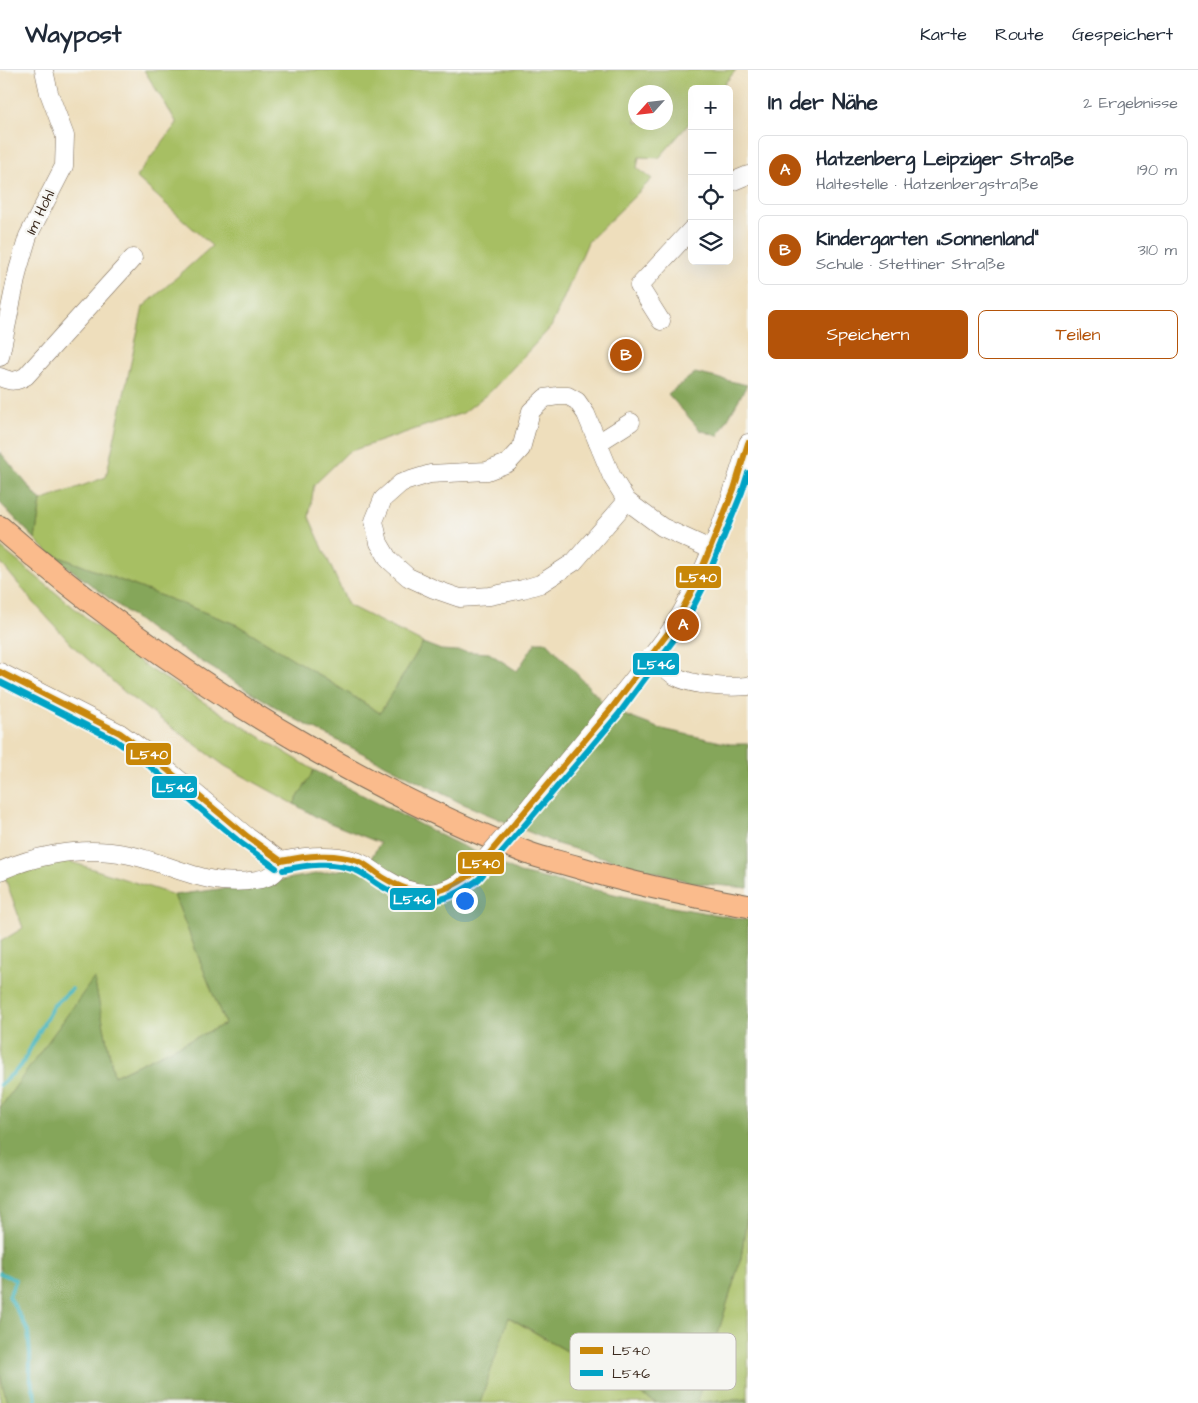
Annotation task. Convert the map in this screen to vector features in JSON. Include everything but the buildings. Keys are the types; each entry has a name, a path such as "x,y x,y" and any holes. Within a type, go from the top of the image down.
{"main road":[{"path":"0,527 42,563 137,637 192,675 259,718 340,765 425,809 529,853 614,878 699,898 748,906"}],"street":[{"name":"Im Hohl","path":"0,357 18,270 28,236 64,166 65,136 49,93 44,70"},
{"path":"733,181 748,175"},
{"path":"660,321 639,286 688,233"},
{"path":"0,377 16,382 26,376 133,258"},
{"path":"627,501 574,562 540,584 490,596 460,598 408,577 390,560 380,543 374,521 383,499 401,483 430,474 487,472 508,463 521,449 531,411 545,398 568,396 577,401 586,414 612,477 627,501 662,527 710,549"},
{"path":"598,443 631,422"},
{"path":"0,672 120,733 146,752 235,827 281,861 307,856 354,860 401,888 418,894 449,889 473,874 611,709 674,625 695,585 710,549 734,489 748,443"},
{"path":"651,656 676,677 704,685 748,686"},
{"path":"0,871 37,859 80,851 113,852 153,861 206,879 227,883 263,879 276,873 281,861"}],"green space":[{"path":"144,70 736,70 723,85 688,85 688,125 659,158 639,157 637,168 652,179 588,242 551,327 491,391 463,413 348,452 314,485 309,517 348,605 423,643 380,713 240,626 49,553 35,539 41,501 106,477 143,307 212,246 136,177 177,123"},
{"path":"695,373 747,385 718,436 700,430 668,394"},
{"path":"0,452 41,501 35,539 0,503"},
{"path":"0,547 145,666 314,770 294,804 225,766 129,696 73,646 35,604 0,562"},
{"path":"49,553 240,626 380,713 423,643 441,650 489,653 517,671 536,642 547,642 602,701 619,713 658,728 730,744 748,744 748,888 693,883 557,844 459,802 295,719 152,631"},
{"path":"314,770 450,840 520,873 672,907 748,920 748,1209 741,1258 718,1333 570,1333 570,1353 509,1317 480,1403 7,1403 0,1374 0,1108 94,978 114,1076 225,1024 174,895 265,883 367,865 380,843 320,819 294,804"},
{"path":"65,860 174,895 225,1024 114,1076 94,979 0,1108 0,942 23,928 4,875"},
{"path":"748,1209 748,1399 697,1402 701,1390 736,1390 736,1333 718,1333 741,1258"},
{"path":"508,1317 570,1353 570,1390 634,1390 656,1403 480,1403"},
{"path":"0,1374 7,1403 0,1403"},
{"path":"634,1390 701,1390 697,1402 748,1399 748,1403 656,1403"}],"waterway":[{"path":"0,1085 21,1066 53,1006 72,989"},
{"path":"0,1273 16,1280 9,1296 28,1331 30,1377 36,1398 34,1403"}],"transit line":[{"name":"L540","path":"281,861 320,856 349,858 362,863 397,885 419,892 440,890 461,881 473,873 611,709 674,625 695,585 710,549 734,489 748,443"},
{"name":"L546","path":"283,870 319,865 346,867 362,873 394,893 419,901 431,901 454,895 479,879 618,715 681,630 703,588 748,473"},
{"name":"L540","path":"0,672 120,733 146,752 248,837 281,861"},
{"name":"L546","path":"0,682 115,740 141,759 242,844 276,868"}],"place":[{"name":"Kindergarten „Sonnenland“","path":"626,355"},
{"name":"Hatzenberg Leipziger Straße","path":"683,625"}]}
